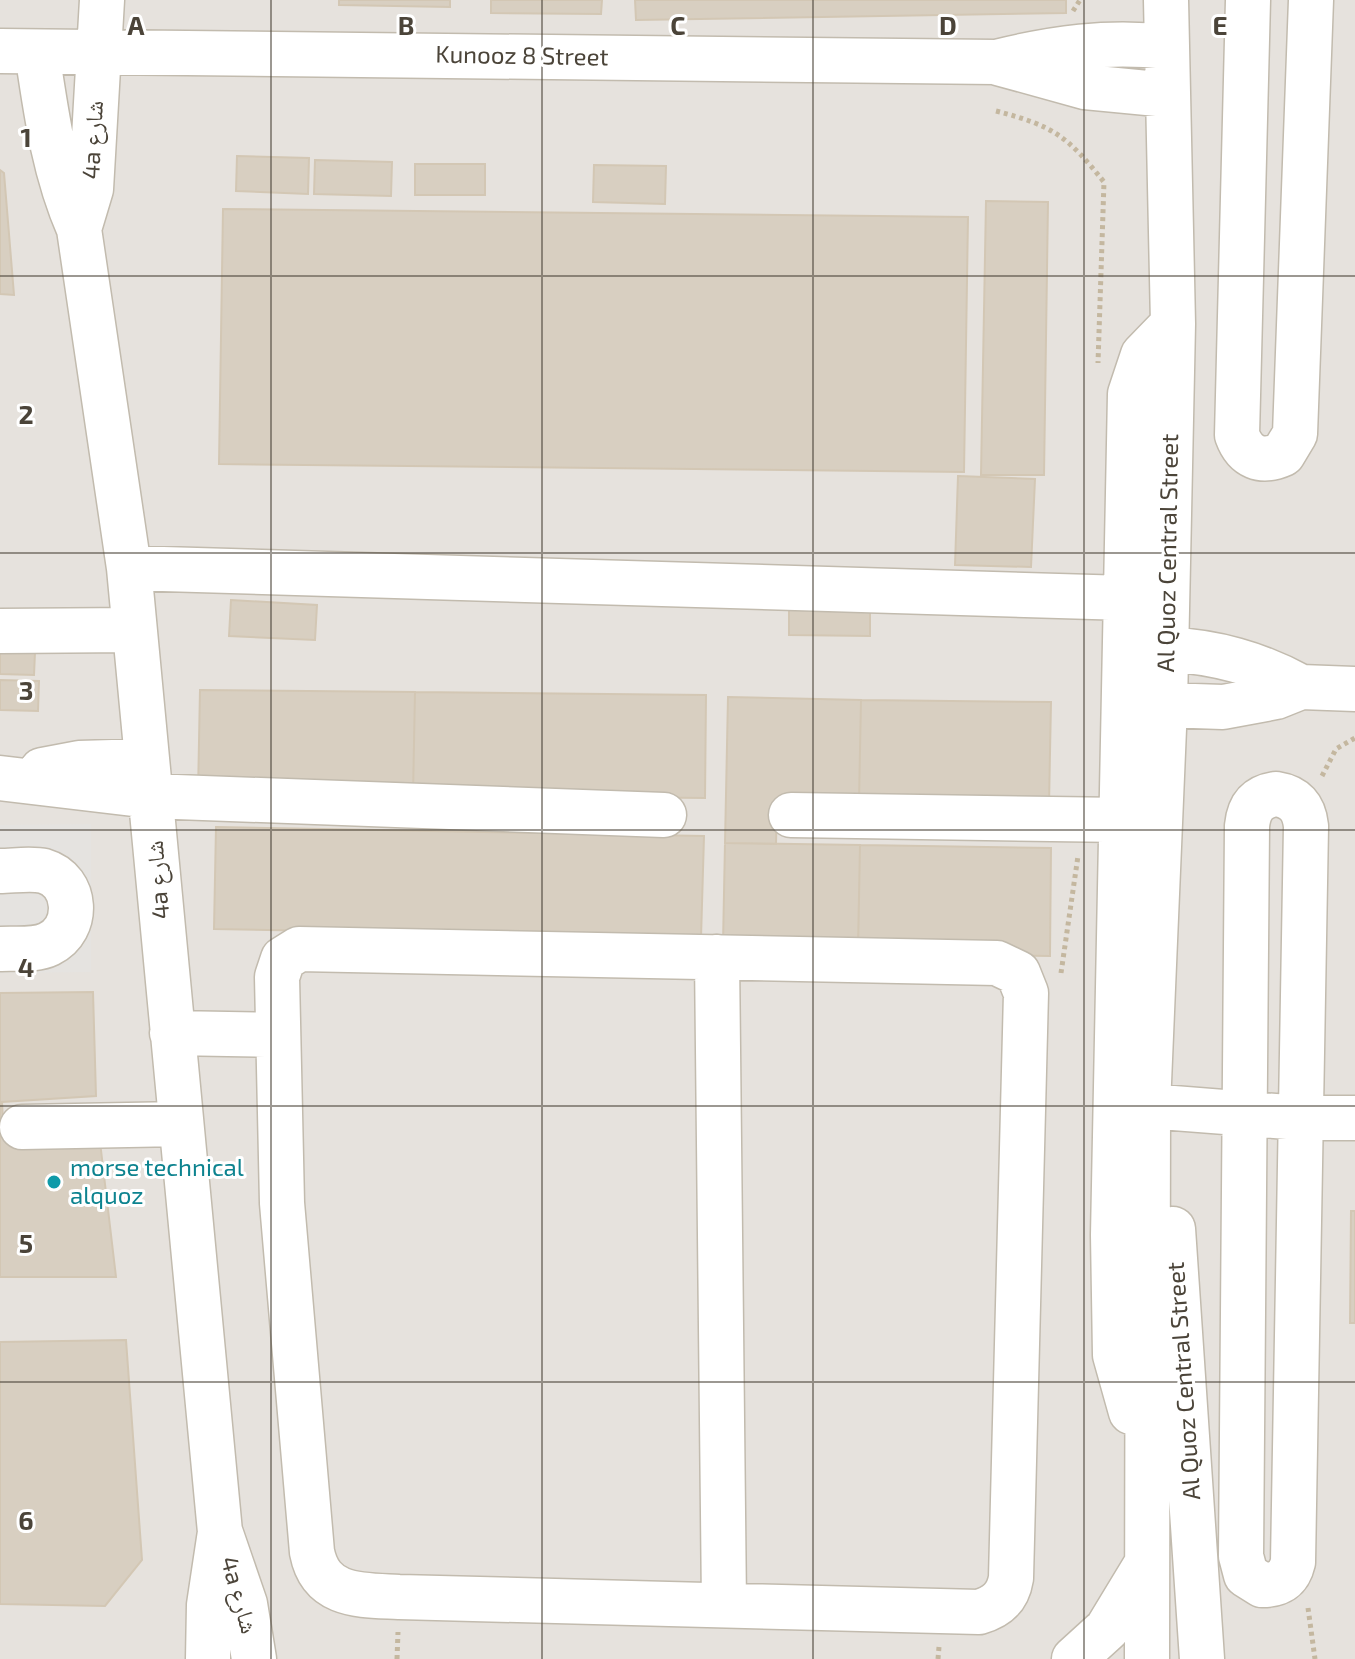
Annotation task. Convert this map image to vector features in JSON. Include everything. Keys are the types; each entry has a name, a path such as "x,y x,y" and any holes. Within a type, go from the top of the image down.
{"street":[{"name":"4a شارع","path":"79,229 91,189 102,0"},
{"name":"Al Quoz Central Street","path":"1147,1659 1148,1106 1165,705 1173,324 1166,0"},
{"path":"1248,0 1237,435 1249,455"},
{"path":"1170,452 1249,455 1272,459 1291,445 1295,434 1311,0"},
{"name":"Kunooz 8 Street","path":"18,52 98,50 996,62 1086,45 1133,43 1167,47"},
{"name":"4a شارع","path":"18,52 54,155 63,193 79,229 132,600 220,1532 245,1604 254,1659"},
{"name":"Kunooz 8 Street","path":"996,62 1085,87 1168,95"},
{"path":"1145,1440 1125,1401 1115,1355 1103,820 1127,598 1130,394 1143,355 1173,324"},
{"path":"0,607 132,600 1127,598"},
{"path":"0,631 132,600"},
{"path":"1166,649 1198,651 1252,663 1301,687"},
{"path":"1165,705 1223,707 1276,697 1301,687 1355,689"},
{"path":"6,778 46,786 148,779 664,815"},
{"path":"1276,794 1295,800 1301,807 1306,826 1301,1118 1293,1562 1291,1571 1279,1583 1262,1585 1246,1575 1241,1556 1245,1113 1248,816 1259,800 1276,794"},
{"path":"791,815 1103,820"},
{"path":"0,871 42,871 54,876 64,885 72,910 63,934 53,942 41,948 0,949"},
{"path":"299,949 997,963 1018,973 1026,993 1009,1588 997,1604 979,1612 384,1597 343,1593 325,1582 312,1552 288,1291 277,1035 279,968 283,959 299,949"},
{"path":"717,957 724,1605"},
{"path":"172,1033 277,1035"},
{"name":"Al Quoz Central Street","path":"1148,1106 1165,1167 1171,1209 1202,1659"},
{"path":"1148,1106 1301,1118 1355,1118"},
{"path":"22,1127 181,1124"},
{"name":"4a شارع","path":"208,1659 209,1605 220,1532"},
{"path":"1074,1659 1107,1629 1148,1560"}],"path":[{"path":"996,111 1036,121 1070,140 1104,182 1098,366"},
{"path":"1061,975 1103,820"},
{"path":"938,1659 939,1645 955,1643"}],"shaded area":[{"path":"0,0 1355,0 1355,1659 0,1659"},
{"path":"91,824 91,972 0,973 0,825"}],"building":[{"path":"339,0 450,0 450,7 339,5"},
{"path":"491,0 602,0 601,14 491,13"},
{"path":"635,0 1066,0 1066,13 636,20"},
{"path":"237,156 309,158 308,194 236,191"},
{"path":"315,160 392,162 391,196 314,194"},
{"path":"415,164 485,164 485,195 415,195"},
{"path":"594,165 666,166 665,204 593,202"},
{"path":"0,170 4,173 14,295 0,294"},
{"path":"986,201 1048,202 1044,475 981,475"},
{"path":"223,209 968,217 964,472 219,464"},
{"path":"958,476 1035,479 1031,567 955,565"},
{"path":"231,600 317,605 315,640 229,636"},
{"path":"789,605 870,606 870,636 789,635"},
{"path":"0,652 35,652 34,675 0,674"},
{"path":"0,680 39,681 38,711 0,710"},
{"path":"200,690 415,692 413,795 198,793"},
{"path":"415,692 706,695 705,798 413,795"},
{"path":"728,697 861,700 859,802 777,800 776,844 725,843"},
{"path":"861,700 1051,702 1049,805 859,802"},
{"path":"216,827 704,836 701,938 214,929"},
{"path":"725,843 860,845 858,947 723,944"},
{"path":"860,845 1051,848 1050,956 858,953"},
{"path":"93,992 96,1096 2,1102 4,1140 100,1142 116,1277 0,1277 0,993"},
{"path":"1351,1211 1355,1211 1355,1323 1350,1323"},
{"path":"126,1340 142,1560 105,1606 0,1604 0,1342"}],"place":[{"name":"morse technical alquoz","path":"54,1182"}]}
